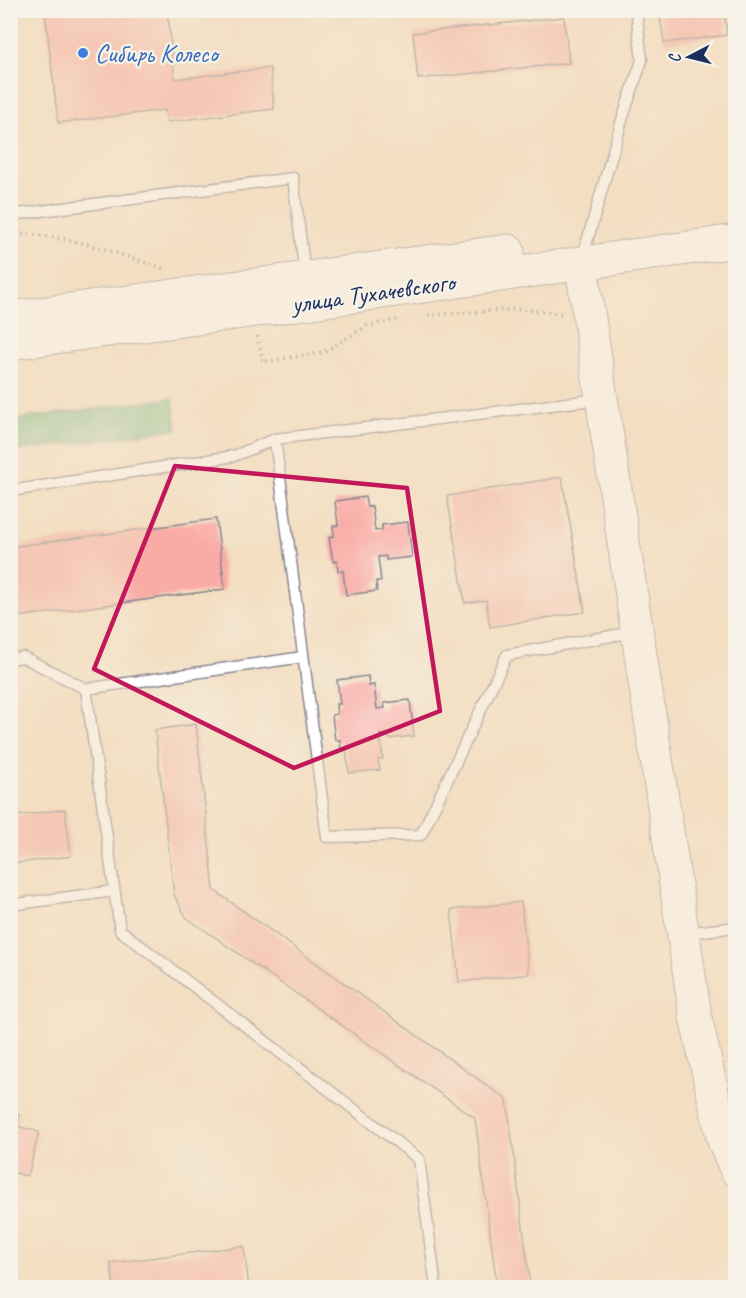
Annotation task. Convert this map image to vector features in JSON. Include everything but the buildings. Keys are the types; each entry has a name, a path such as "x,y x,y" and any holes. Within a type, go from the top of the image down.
{"main road":[{"name":"улица Тухачевского","path":"584,252 735,220"},
{"name":"улица Тухачевского","path":"10,343 307,291 584,252 735,241"},
{"name":"улица Тухачевского","path":"10,318 307,291"}],"street":[{"path":"584,252 601,399 683,933 701,1041 723,1139 735,1170"}],"lane":[{"path":"584,252 642,60 636,10"},
{"path":"10,215 293,178 307,291"},
{"path":"10,491 234,456 274,439 601,399"},
{"path":"274,439 327,837 421,835 507,655 637,631"},
{"path":"10,658 23,657 86,689 303,657"},
{"path":"86,689 120,930 419,1159 436,1287"},
{"path":"10,905 114,891"},
{"path":"683,933 735,927"}],"path":[{"path":"10,234 26,234 86,243 169,270"}],"highlighted area":[{"path":"175,466 407,488 440,711 294,768 94,669"}],"green space":[{"path":"173,398 177,429 11,452 11,420"}],"place":[{"name":"Сибирь Колесо","path":"83,53"}]}
